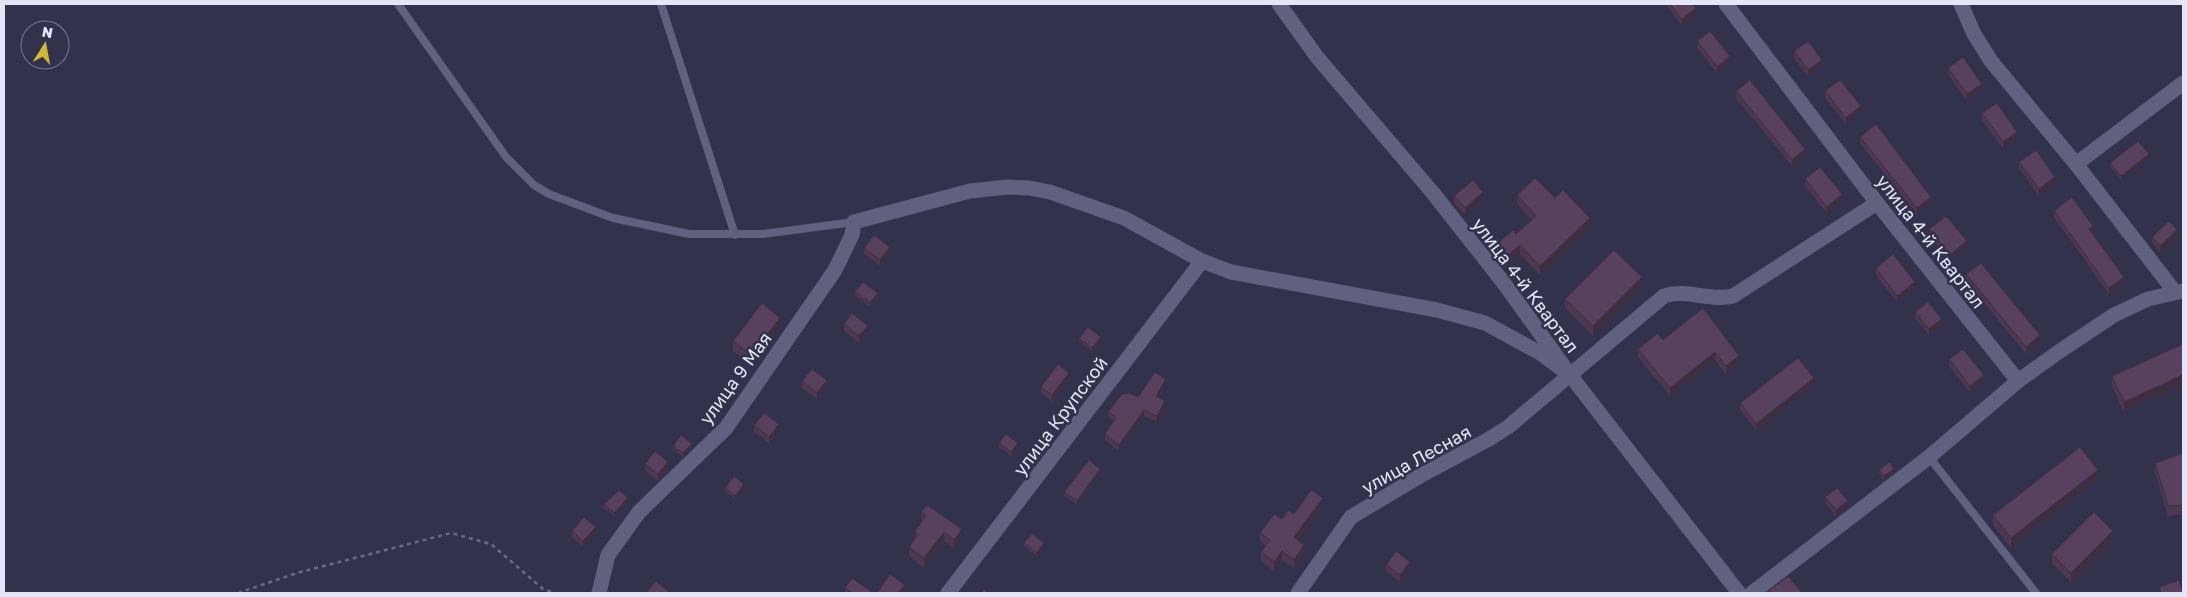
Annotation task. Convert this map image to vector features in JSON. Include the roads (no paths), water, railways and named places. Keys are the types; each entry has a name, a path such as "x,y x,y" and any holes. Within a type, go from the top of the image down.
{"street":[{"name":"улица 4-й Квартал","path":"1279,4 1317,57 1433,193 1492,267 1570,375 1739,593"},
{"name":"улица 4-й Квартал","path":"1726,4 1877,203 2018,381"},
{"path":"1752,593 1929,457 2018,381 2114,315 2148,299 2179,292 1991,61 1974,34 1961,4"},
{"path":"2076,164 2183,83"},
{"path":"854,222 970,192 1007,187 1029,188 1050,192 1124,218 1202,262 1230,272 1437,310 1485,323 1540,353 1570,375"},
{"name":"улица Лесная","path":"1298,593 1352,518 1420,476 1489,439 1533,407 1664,296 1674,292 1720,298 1733,296 1877,203"},
{"name":"улица 9 Мая","path":"599,593 608,555 639,512 726,428 835,270 852,235 854,222"},
{"name":"улица Крупской","path":"948,593 1202,262"}],"lane":[{"path":"398,4 506,157 534,185 567,202 613,218 689,234 735,235 792,231 854,222"},
{"path":"661,4 735,235"},
{"path":"1929,457 2036,593"}]}
